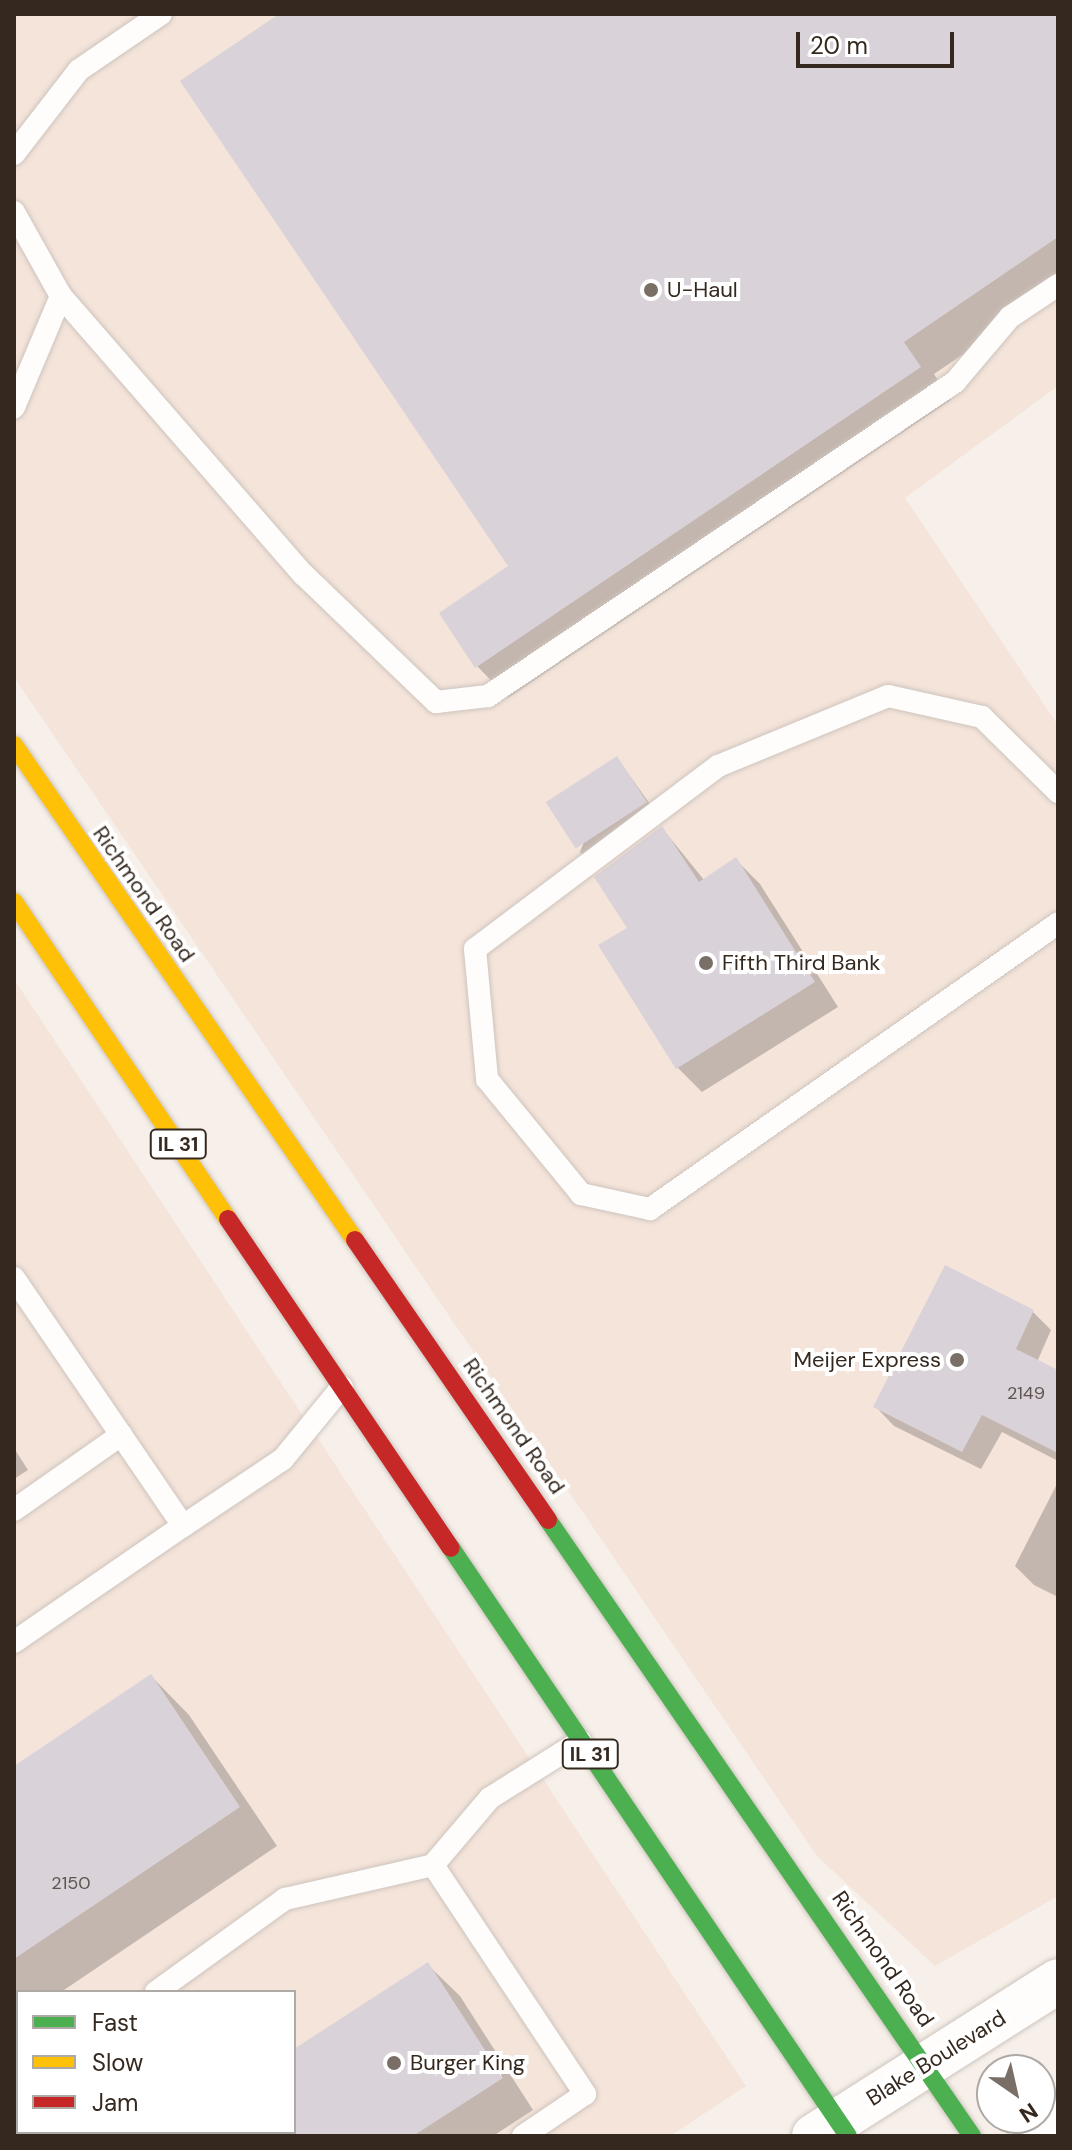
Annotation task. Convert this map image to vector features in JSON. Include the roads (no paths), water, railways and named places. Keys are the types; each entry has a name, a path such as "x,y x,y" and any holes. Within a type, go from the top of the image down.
{"main road":[{"name":"Richmond Road","path":"14,745 926,2064 972,2136"},
{"name":"IL 31","path":"14,902 581,1741 834,2131"}],"street":[{"name":"Blake Boulevard","path":"834,2131 926,2064 1058,1981"},
{"path":"1031,2136 1058,2119"}],"lane":[{"path":"14,154 79,70 161,14"},
{"path":"14,212 61,296 303,574 436,702 488,696 955,382 1010,317 1058,285"},
{"path":"14,407 61,296"},
{"path":"1058,792 982,717 888,696 718,766 475,949 487,1079 581,1194 650,1209 1058,923"},
{"path":"14,1278 183,1526"},
{"path":"14,1642 283,1459 342,1387"},
{"path":"14,1510 121,1435"},
{"path":"159,1990 285,1899 433,1865 490,1798 581,1741"},
{"path":"433,1865 585,2094 523,2136"}],"place":[{"name":"U-Haul","path":"651,290"},
{"name":"Fifth Third Bank","path":"706,963"},
{"name":"Meijer Express","path":"957,1360"},
{"name":"Burger King","path":"394,2063"}]}
